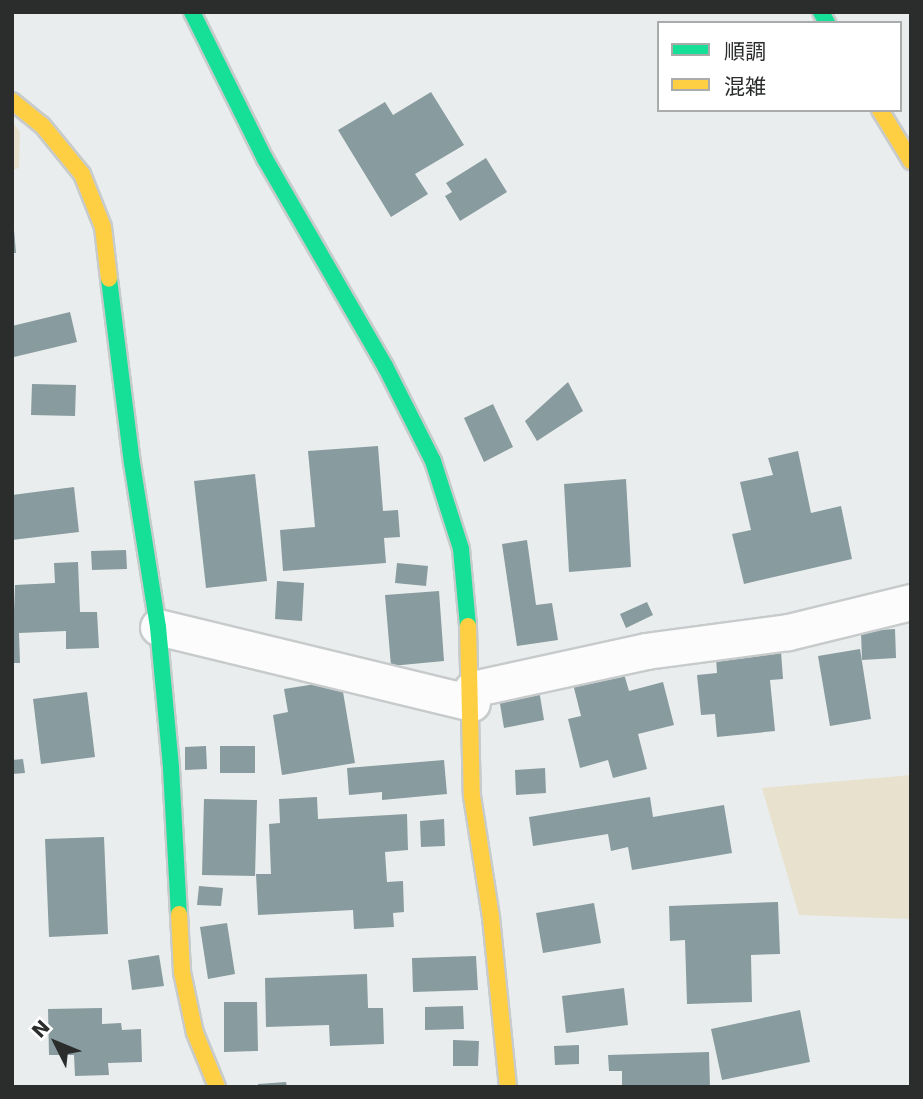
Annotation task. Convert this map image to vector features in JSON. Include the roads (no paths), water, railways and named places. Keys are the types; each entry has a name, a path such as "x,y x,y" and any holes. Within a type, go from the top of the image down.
{"street":[{"path":"192,12 265,159 385,366 433,461 461,549 472,696 472,796 491,917 508,1087"},
{"path":"12,101 42,125 82,174 103,227 133,472 158,627 171,768 182,972 195,1033 217,1087"},
{"path":"881,112 911,161"},
{"path":"158,627 472,696 646,651 788,632 911,602"}]}
